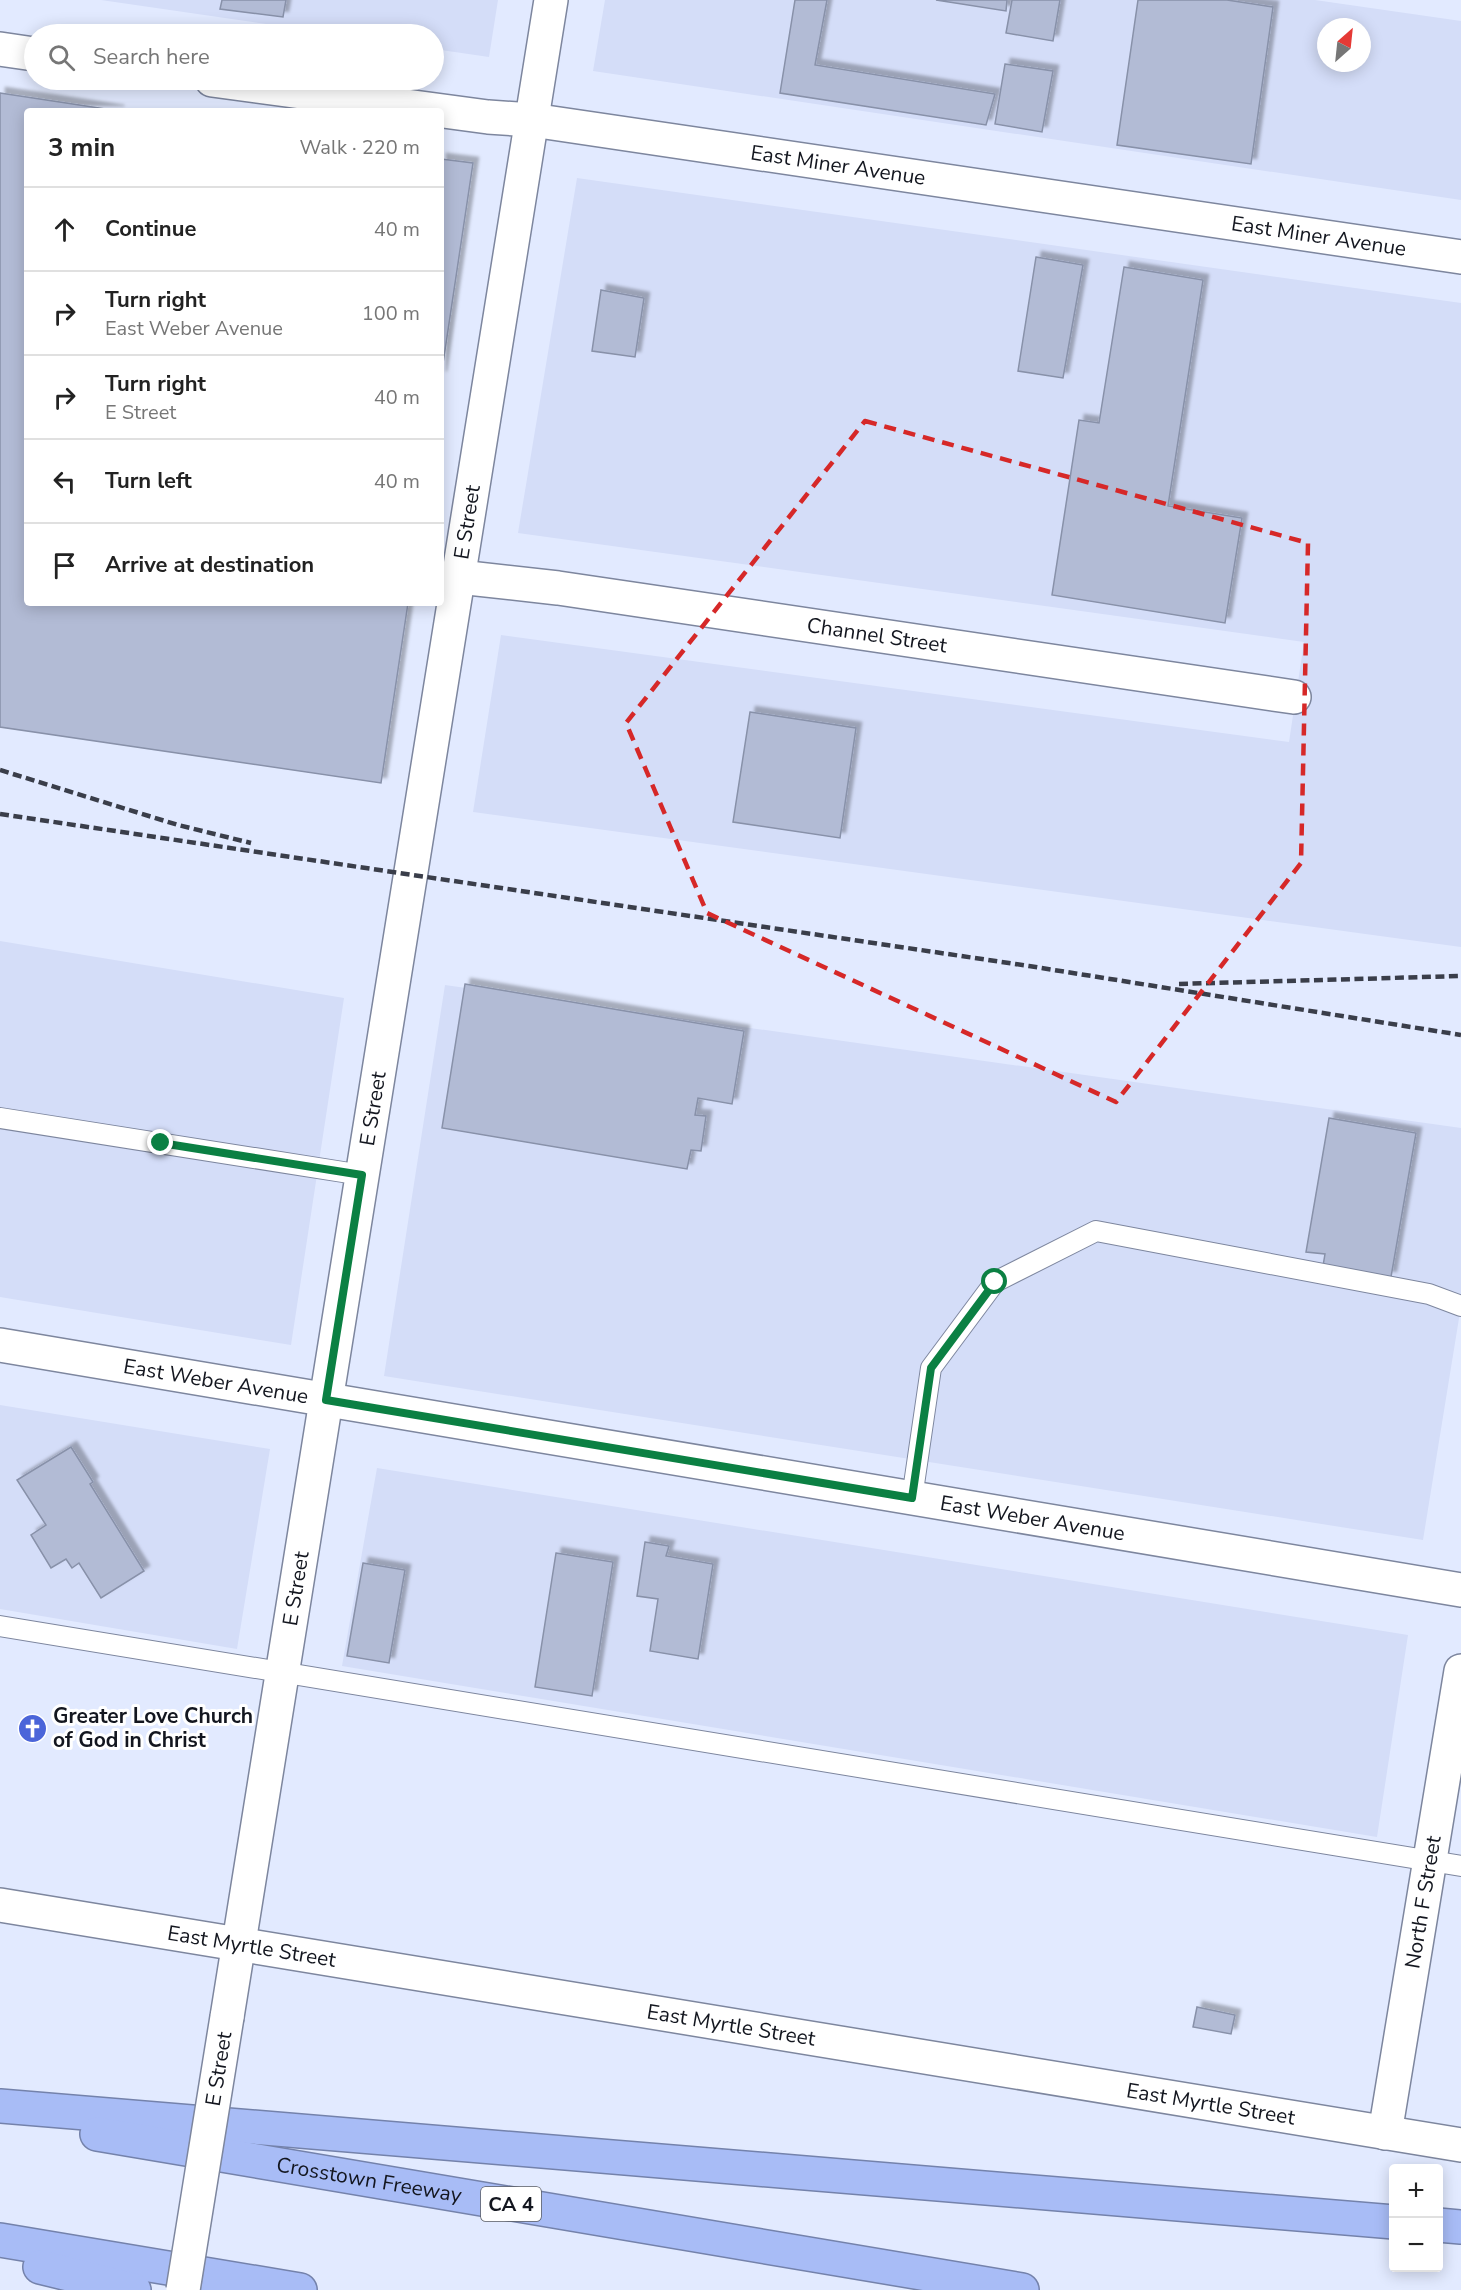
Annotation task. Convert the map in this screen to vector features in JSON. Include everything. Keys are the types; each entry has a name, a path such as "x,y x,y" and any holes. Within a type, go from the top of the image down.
{"highway":[{"path":"0,2106 1389,2222"},
{"name":"Crosstown Freeway","path":"0,2117 1022,2290"},
{"path":"1443,2225 1461,2227"},
{"path":"0,2240 300,2290"},
{"path":"0,2257 134,2290"}],"street":[{"name":"E Street","path":"183,2290 551,0"},
{"path":"0,49 24,53"},
{"name":"East Miner Avenue","path":"287,90 421,108"},
{"name":"East Miner Avenue","path":"444,111 532,120 1461,257"},
{"name":"Channel Street","path":"459,578 558,588 1294,697"},
{"name":"East Weber Avenue","path":"0,1345 1461,1590"},
{"name":"North F Street","path":"1385,2133 1445,1863 1461,1671"},
{"name":"East Myrtle Street","path":"0,1905 1461,2145"}],"lane":[{"path":"0,1118 362,1175"},
{"path":"912,1498 931,1368 995,1282 1096,1231 1429,1294 1461,1306"},
{"path":"0,1626 1445,1863"}],"highlighted area":[{"path":"865,421 1308,543 1301,863 1116,1102 707,913 626,723"}],"shaded area":[{"path":"101,0 498,0 489,57 444,50 444,24 267,24"},
{"path":"605,0 1315,0 1461,21 1461,200 593,71"},
{"path":"577,178 1461,303 1461,947 473,812 501,635 1289,742 1304,642 518,533"},
{"path":"0,941 344,998 291,1345 0,1297"},
{"path":"445,985 1461,1128 1461,1306 1423,1540 384,1376"},
{"path":"0,1405 270,1449 237,1649 0,1609"},
{"path":"377,1468 1408,1635 1377,1837 342,1666"}],"building":[{"path":"222,0 286,0 283,17 220,9"},
{"path":"795,0 827,0 815,65 995,94 986,125 780,93"},
{"path":"936,0 1007,0 1006,11"},
{"path":"1012,0 1060,0 1053,41 1006,33"},
{"path":"1138,0 1227,0 1273,7 1251,164 1117,145"},
{"path":"1005,64 1053,71 1042,132 995,124"},
{"path":"0,93 99,108 24,108 24,606 408,606 381,783 0,727"},
{"path":"444,159 473,163 444,357"},
{"path":"1036,257 1083,265 1063,378 1018,371"},
{"path":"1124,267 1203,280 1168,506 1242,518 1225,623 1052,595 1079,420 1099,423"},
{"path":"601,290 644,298 635,357 592,351"},
{"path":"750,712 856,728 840,838 733,822"},
{"path":"465,984 744,1031 732,1104 698,1098 695,1115 706,1116 701,1151 691,1150 687,1169 442,1128"},
{"path":"1329,1118 1416,1133 1391,1277 1323,1266 1325,1254 1306,1252"},
{"path":"71,1447 93,1482 90,1484 144,1571 101,1598 79,1563 72,1568 66,1559 51,1568 31,1535 46,1525 17,1480"},
{"path":"645,1542 669,1546 666,1556 713,1564 698,1659 650,1651 658,1599 637,1596"},
{"path":"556,1553 613,1562 592,1696 535,1687"},
{"path":"363,1563 405,1570 389,1663 347,1656"},
{"path":"1197,2007 1235,2015 1231,2034 1193,2027"}],"railway":[{"path":"0,770 178,825 251,843"},
{"path":"0,814 1029,966 1461,1035"},
{"path":"1179,984 1461,976"}],"place":[{"name":"Greater Love Church of God in Christ","path":"32,1728"}],"route":[{"path":"161,1143 362,1175 326,1400 912,1498 931,1368 995,1282"}]}
